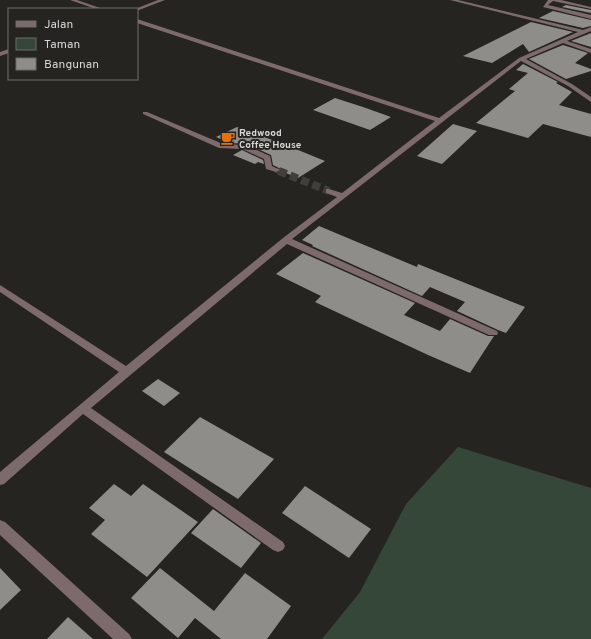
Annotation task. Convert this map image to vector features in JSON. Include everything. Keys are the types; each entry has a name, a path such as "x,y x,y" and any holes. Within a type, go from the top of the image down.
{"street":[{"path":"72,0 97,8"},
{"path":"138,9 163,0"},
{"path":"452,0 583,32"},
{"path":"551,0 545,6 591,17"},
{"path":"555,0 591,8"},
{"path":"138,21 440,120"},
{"path":"0,480 83,408 286,240 440,120 474,96 506,69 521,59 591,29"},
{"path":"562,41 591,51"},
{"path":"521,59 570,85 591,100"},
{"path":"144,113 222,146 243,147 267,158 269,167 276,170"},
{"path":"329,191 342,196"},
{"path":"286,240 493,333"},
{"path":"0,288 127,372"},
{"path":"83,408 278,546"},
{"path":"0,526 124,639"}],"green space":[{"path":"458,447 591,488 591,639 322,639 360,592 406,504"}],"building":[{"path":"566,5 591,10 591,13 562,7"},
{"path":"553,11 591,20 591,26 583,28 539,18"},
{"path":"531,22 573,32 529,52 523,44 492,63 463,56"},
{"path":"591,33 591,47 571,41"},
{"path":"563,45 588,53 575,63 591,69 591,71 566,79 529,59"},
{"path":"523,64 558,82 556,83 572,92 559,105 591,114 591,137 543,124 528,138 476,123 515,91 509,89 528,73 516,70"},
{"path":"335,98 391,117 370,130 313,110"},
{"path":"453,124 477,131 442,164 417,156"},
{"path":"237,127 325,161 298,178 281,171 281,169 273,165 271,155 247,144 230,143 216,137"},
{"path":"242,150 263,160 264,164 258,162 255,164 233,155"},
{"path":"319,226 417,267 418,264 525,307 506,333 498,330 457,311 465,302 430,287 422,296 312,246 313,245 302,240"},
{"path":"303,253 415,303 404,315 440,331 450,319 488,336 494,336 470,373 428,355 315,302 321,296 276,274"},
{"path":"158,379 180,393 164,406 142,391"},
{"path":"200,417 274,459 238,499 164,452"},
{"path":"114,484 131,496 143,484 198,522 147,577 91,534 105,520 89,508"},
{"path":"305,486 371,529 349,558 282,513"},
{"path":"213,509 261,543 241,568 191,533"},
{"path":"0,568 21,590 0,610"},
{"path":"160,568 214,611 245,573 291,606 267,639 221,639 195,618 178,638 131,598"},
{"path":"68,617 93,639 47,639"}],"tunnel":[{"path":"276,170 281,172"},
{"path":"279,171 329,191"}],"place":[{"name":"Redwood Coffee House","path":"228,138"}]}
